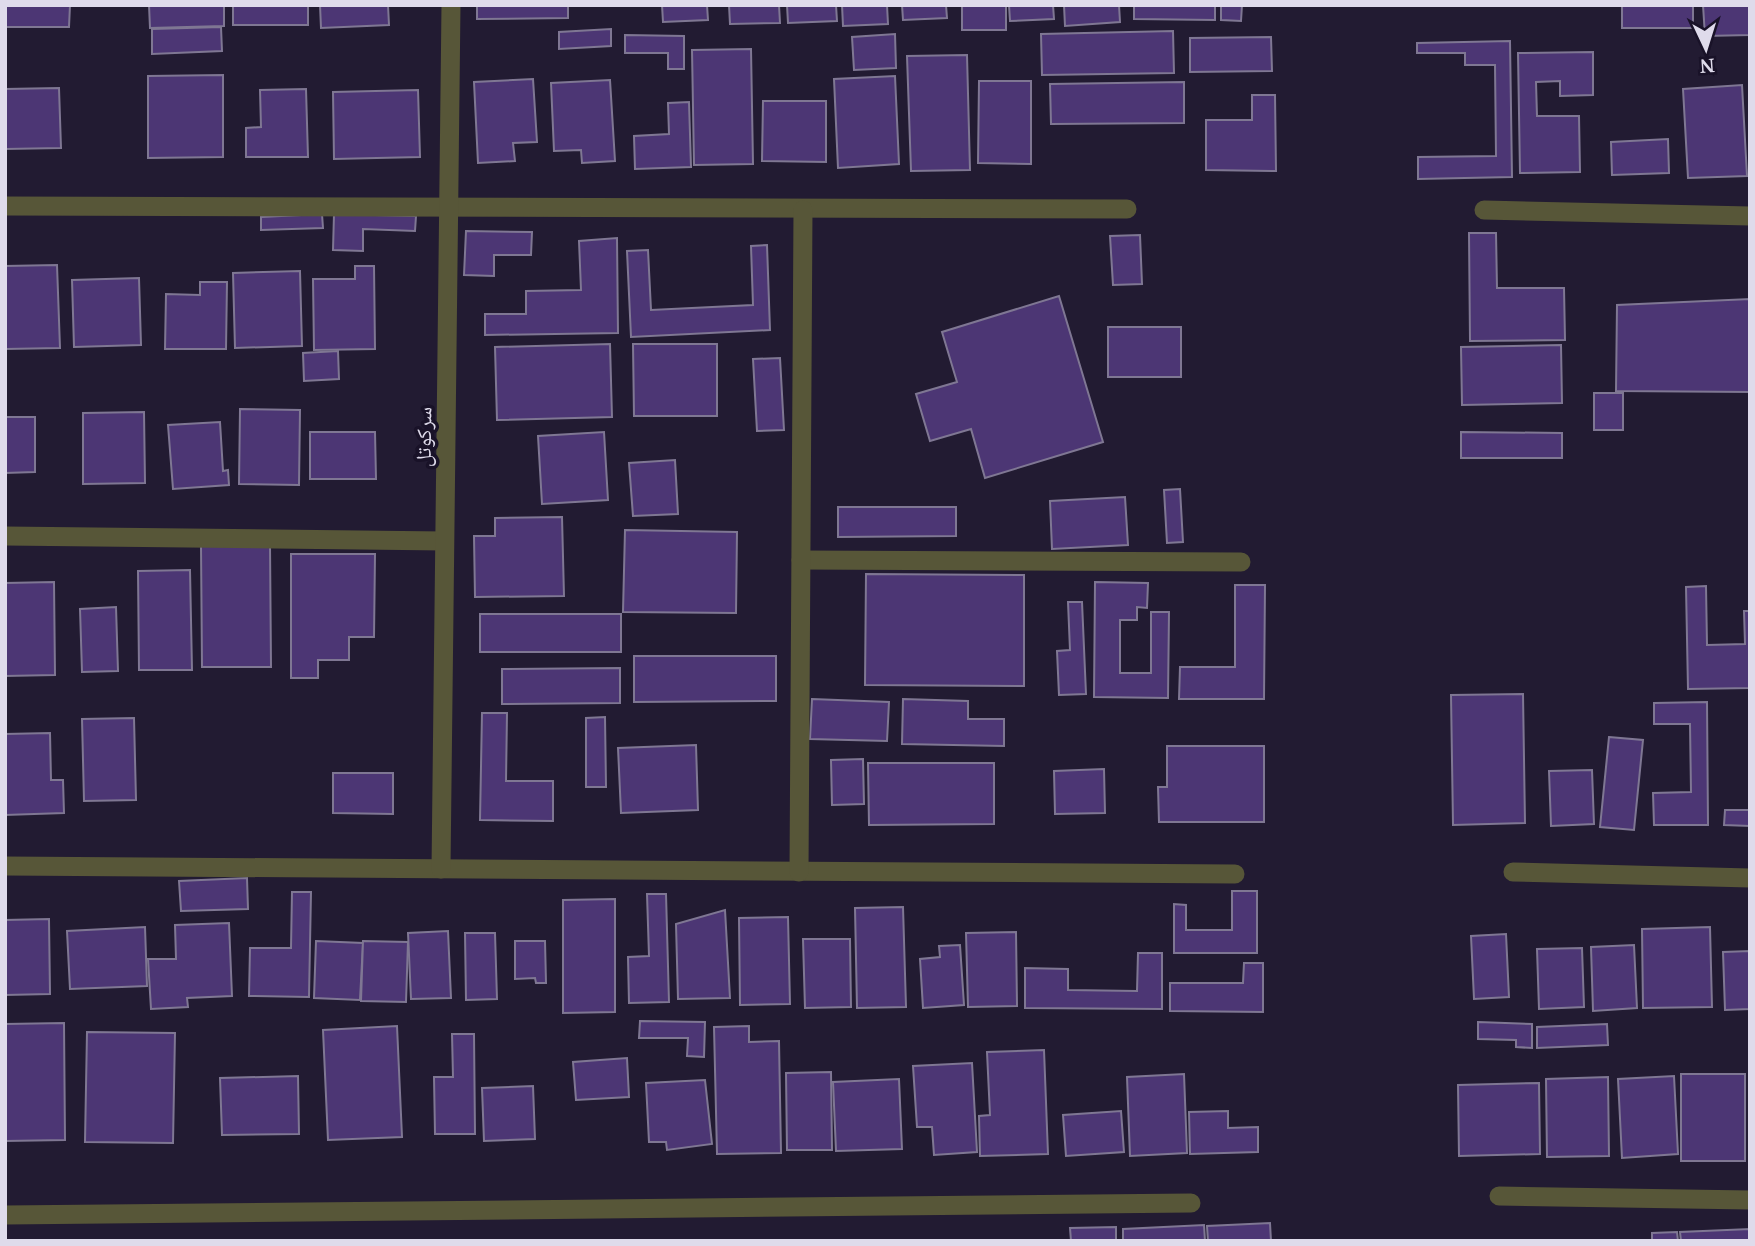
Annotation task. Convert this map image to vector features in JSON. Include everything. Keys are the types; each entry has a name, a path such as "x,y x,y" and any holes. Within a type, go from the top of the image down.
{"street":[{"name":"سرکوتل","path":"442,869 451,5"},
{"path":"5,205 1127,209"},
{"path":"799,872 803,209"},
{"path":"1484,210 1750,216"},
{"path":"5,536 444,541"},
{"path":"801,560 1241,562"},
{"path":"5,866 1235,874"},
{"path":"1513,872 1750,878"},
{"path":"1499,1196 1750,1200"},
{"path":"5,1215 1191,1203"}],"building":[{"path":"5,5 70,5 69,27 5,27"},
{"path":"149,5 224,5 224,26 150,28"},
{"path":"233,5 308,5 308,25 233,25"},
{"path":"320,5 388,5 389,25 321,28"},
{"path":"477,5 568,5 568,18 477,19"},
{"path":"662,5 707,5 708,20 663,22"},
{"path":"729,5 779,5 780,23 730,24"},
{"path":"787,5 836,5 837,21 788,23"},
{"path":"842,5 887,5 888,24 843,26"},
{"path":"902,5 946,5 947,18 903,20"},
{"path":"962,5 1006,5 1006,30 962,30"},
{"path":"1009,5 1053,5 1054,19 1010,21"},
{"path":"1064,5 1119,5 1120,22 1065,26"},
{"path":"1134,5 1215,5 1215,20 1134,19"},
{"path":"1221,5 1242,5 1241,21 1221,20"},
{"path":"1622,5 1693,5 1693,28 1622,28"},
{"path":"1703,5 1750,5 1750,35 1705,36"},
{"path":"221,27 222,51 152,54 152,29"},
{"path":"611,29 611,46 559,49 559,32"},
{"path":"1173,31 1174,73 1042,75 1041,34"},
{"path":"895,34 896,68 854,70 852,37"},
{"path":"625,35 684,36 684,69 668,69 668,53 625,53"},
{"path":"1271,37 1272,71 1190,72 1190,38"},
{"path":"1510,41 1512,177 1418,179 1418,157 1496,156 1495,65 1465,65 1465,53 1417,53 1417,43"},
{"path":"751,49 753,164 694,165 692,50"},
{"path":"1593,52 1593,95 1560,96 1560,81 1536,82 1537,116 1579,116 1580,172 1520,173 1518,53"},
{"path":"967,55 970,170 911,171 907,56"},
{"path":"223,75 223,157 148,158 148,76"},
{"path":"895,76 899,164 838,168 834,79"},
{"path":"533,79 537,142 513,143 515,161 478,163 474,82"},
{"path":"610,80 615,161 582,163 581,150 554,151 551,83"},
{"path":"979,81 1031,81 1031,164 978,163"},
{"path":"1184,82 1184,123 1051,124 1050,84"},
{"path":"1742,85 1747,176 1688,178 1683,89"},
{"path":"59,88 61,148 5,149 5,89"},
{"path":"306,89 308,157 246,157 246,128 261,127 260,90"},
{"path":"418,90 420,157 334,159 333,92"},
{"path":"1252,95 1275,95 1276,171 1206,170 1206,120 1252,120"},
{"path":"763,101 826,101 826,162 762,161"},
{"path":"689,102 691,167 635,169 634,136 669,134 668,103"},
{"path":"1668,139 1669,173 1612,175 1611,142"},
{"path":"322,214 323,228 261,230 261,217"},
{"path":"334,214 416,216 415,231 363,229 363,251 333,250"},
{"path":"466,231 532,232 531,255 494,255 494,276 464,275"},
{"path":"1469,233 1496,233 1497,288 1564,288 1565,340 1470,341"},
{"path":"1140,235 1142,284 1113,285 1110,236"},
{"path":"617,238 618,333 485,335 485,314 526,314 526,291 581,290 579,241"},
{"path":"767,245 770,330 631,337 627,251 648,250 651,310 753,305 751,246"},
{"path":"57,265 60,348 5,349 5,266"},
{"path":"355,266 374,266 375,349 314,350 313,279 355,279"},
{"path":"300,271 302,346 235,348 233,273"},
{"path":"139,278 141,345 74,347 72,280"},
{"path":"200,282 227,282 226,349 165,349 166,294 200,295"},
{"path":"1059,296 1103,442 985,478 971,429 930,441 916,394 957,382 942,332"},
{"path":"1750,299 1750,392 1616,391 1617,305"},
{"path":"1108,327 1181,327 1181,377 1108,377"},
{"path":"610,344 612,417 497,420 495,347"},
{"path":"633,344 717,344 717,416 634,416"},
{"path":"1561,345 1562,403 1462,405 1461,347"},
{"path":"338,351 339,379 304,381 303,353"},
{"path":"780,358 784,430 757,431 753,359"},
{"path":"1594,393 1623,393 1623,430 1594,430"},
{"path":"240,409 300,410 299,485 239,484"},
{"path":"144,412 145,483 83,484 83,413"},
{"path":"5,417 35,417 35,472 5,473"},
{"path":"220,422 223,471 228,470 229,485 173,489 168,425"},
{"path":"310,432 375,432 376,479 310,479"},
{"path":"604,432 608,500 542,504 538,436"},
{"path":"1461,432 1562,433 1562,458 1461,458"},
{"path":"675,460 678,514 633,516 629,463"},
{"path":"1180,489 1183,542 1167,543 1164,490"},
{"path":"1125,497 1128,545 1052,549 1050,501"},
{"path":"838,507 956,507 956,536 838,537"},
{"path":"562,517 564,596 475,597 474,536 495,536 495,518"},
{"path":"625,530 737,532 736,613 623,612"},
{"path":"270,544 271,667 202,667 201,545"},
{"path":"291,554 375,554 374,637 349,637 349,660 318,660 318,678 291,678"},
{"path":"190,570 192,670 139,670 138,571"},
{"path":"866,574 1024,575 1024,686 865,685"},
{"path":"54,582 55,675 5,676 5,583"},
{"path":"1095,582 1148,583 1147,608 1137,607 1137,620 1120,620 1120,673 1151,673 1151,612 1169,612 1168,698 1094,697"},
{"path":"1235,585 1265,585 1264,699 1179,699 1180,667 1235,667"},
{"path":"1706,586 1707,645 1745,644 1744,611 1750,611 1750,688 1688,689 1686,587"},
{"path":"1068,602 1082,602 1086,694 1059,695 1057,651 1070,650"},
{"path":"116,607 118,671 82,672 80,609"},
{"path":"480,614 621,614 621,652 480,652"},
{"path":"634,656 776,656 776,701 634,702"},
{"path":"620,668 620,703 502,704 502,669"},
{"path":"1523,694 1525,823 1453,825 1451,695"},
{"path":"812,699 889,702 887,741 810,739"},
{"path":"903,699 968,701 968,719 1004,719 1004,746 902,744"},
{"path":"1707,702 1708,825 1654,825 1653,793 1691,792 1690,724 1654,724 1654,703"},
{"path":"482,713 507,713 506,781 553,781 553,821 480,820"},
{"path":"605,717 606,787 586,787 586,718"},
{"path":"134,718 136,800 84,801 82,719"},
{"path":"50,733 51,780 63,780 64,813 5,815 5,734"},
{"path":"1609,737 1643,740 1634,830 1600,827"},
{"path":"696,745 698,810 621,813 618,748"},
{"path":"1167,746 1264,746 1264,822 1159,822 1158,787 1167,787"},
{"path":"863,759 864,804 832,805 831,760"},
{"path":"868,763 994,763 994,824 869,825"},
{"path":"1104,769 1105,813 1055,814 1054,771"},
{"path":"1592,770 1594,824 1551,826 1549,771"},
{"path":"333,773 393,773 393,814 333,813"},
{"path":"1725,810 1750,810 1750,826 1724,825"},
{"path":"247,878 248,909 181,911 179,881"},
{"path":"1232,891 1257,891 1257,953 1174,953 1174,904 1186,905 1186,930 1232,930"},
{"path":"292,892 311,892 309,997 249,996 250,948 291,948"},
{"path":"647,894 666,894 669,1002 629,1003 628,957 649,956"},
{"path":"615,899 615,1012 563,1013 563,900"},
{"path":"903,907 906,1007 857,1008 855,908"},
{"path":"725,910 730,998 678,999 676,924"},
{"path":"788,917 790,1004 740,1005 739,918"},
{"path":"49,919 50,994 5,995 5,920"},
{"path":"229,923 232,996 187,998 188,1007 151,1009 148,959 176,959 175,925"},
{"path":"145,927 147,986 70,989 67,931"},
{"path":"1710,927 1712,1007 1643,1008 1642,929"},
{"path":"448,931 451,998 411,999 408,933"},
{"path":"1016,932 1017,1006 968,1007 966,933"},
{"path":"465,933 495,933 497,999 466,1000"},
{"path":"1506,934 1509,997 1474,999 1471,936"},
{"path":"803,939 850,939 851,1007 805,1008"},
{"path":"316,941 363,943 360,1000 314,998"},
{"path":"363,941 408,942 406,1002 361,1001"},
{"path":"515,941 545,941 546,983 536,983 535,978 515,979"},
{"path":"960,945 964,1005 923,1008 920,959 940,957 939,946"},
{"path":"1634,945 1637,1008 1593,1011 1591,947"},
{"path":"1582,948 1584,1007 1539,1009 1537,949"},
{"path":"1750,951 1750,1009 1725,1010 1723,952"},
{"path":"1138,953 1162,953 1162,1009 1025,1008 1025,968 1068,969 1068,990 1137,991"},
{"path":"1244,963 1263,963 1263,1012 1170,1011 1170,983 1243,983"},
{"path":"640,1021 705,1022 704,1057 687,1056 688,1038 639,1038"},
{"path":"1478,1022 1532,1024 1532,1048 1516,1047 1516,1040 1478,1039"},
{"path":"64,1023 65,1140 5,1141 5,1024"},
{"path":"1607,1024 1608,1045 1537,1048 1537,1027"},
{"path":"397,1026 402,1137 328,1140 323,1030"},
{"path":"749,1026 749,1042 779,1041 781,1153 717,1154 714,1027"},
{"path":"87,1032 175,1033 173,1143 85,1142"},
{"path":"452,1034 474,1034 475,1134 435,1134 434,1077 453,1077"},
{"path":"1044,1050 1048,1154 980,1156 979,1116 990,1115 987,1052"},
{"path":"627,1058 629,1097 576,1100 573,1062"},
{"path":"972,1063 977,1152 934,1155 932,1127 917,1127 913,1066"},
{"path":"831,1072 832,1150 787,1150 786,1073"},
{"path":"1184,1074 1187,1153 1130,1156 1127,1077"},
{"path":"1681,1074 1745,1074 1745,1161 1681,1161"},
{"path":"298,1076 299,1134 222,1135 220,1078"},
{"path":"1674,1076 1678,1154 1622,1158 1618,1079"},
{"path":"1608,1077 1609,1156 1547,1157 1546,1079"},
{"path":"899,1079 902,1149 836,1151 833,1082"},
{"path":"705,1080 712,1144 667,1150 666,1142 649,1142 646,1083"},
{"path":"1539,1083 1540,1154 1459,1156 1458,1085"},
{"path":"533,1086 535,1139 484,1141 482,1088"},
{"path":"1121,1111 1124,1152 1066,1156 1063,1115"},
{"path":"1228,1111 1228,1128 1258,1127 1258,1152 1190,1154 1189,1112"},
{"path":"1270,1223 1271,1241 1208,1241 1207,1226"},
{"path":"1204,1225 1205,1241 1123,1241 1123,1229"},
{"path":"1116,1227 1116,1241 1071,1241 1070,1228"},
{"path":"1750,1229 1750,1241 1681,1241 1680,1232"},
{"path":"1677,1232 1678,1241 1652,1241 1652,1233"}]}
